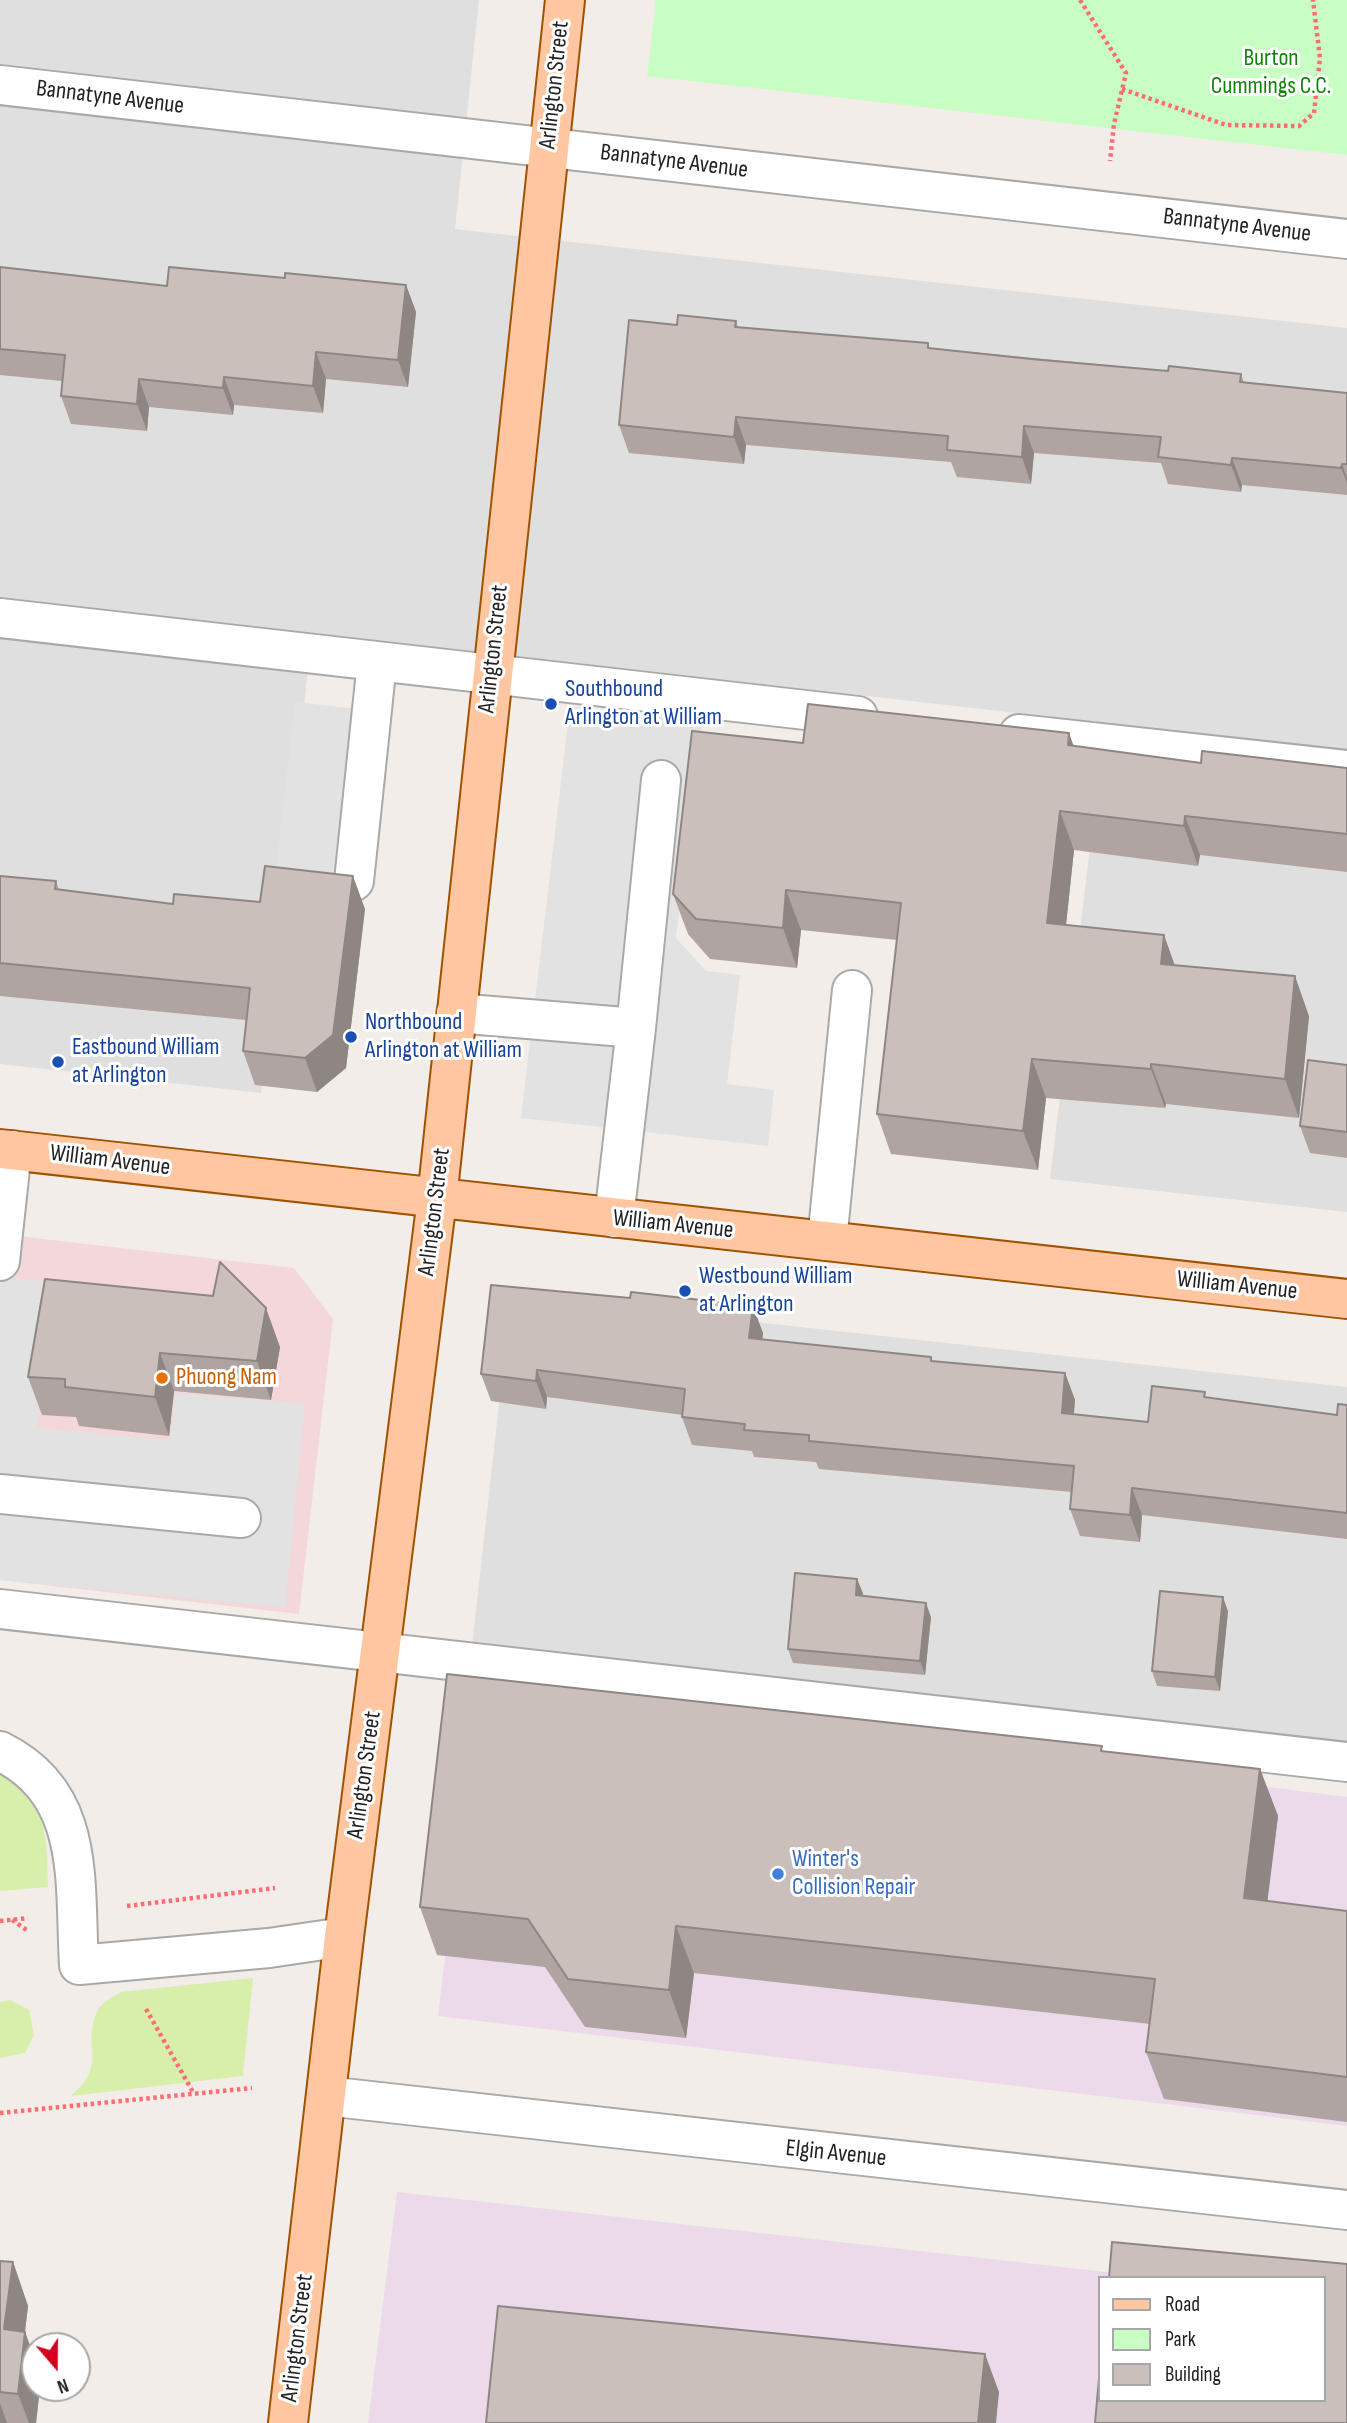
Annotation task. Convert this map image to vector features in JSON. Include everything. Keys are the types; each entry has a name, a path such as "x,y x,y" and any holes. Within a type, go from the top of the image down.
{"main road":[{"name":"Arlington Street","path":"288,2423 344,1937 437,1199 565,0"},
{"name":"William Avenue","path":"6,1149 1347,1298"}],"street":[{"name":"Bannatyne Avenue","path":"0,85 1347,239"},
{"path":"0,618 890,720"},
{"path":"354,881 377,663"},
{"path":"987,730 1347,769"},
{"path":"614,1218 661,780"},
{"path":"827,1241 852,990"},
{"path":"456,1013 636,1028"},
{"path":"0,1261 6,1149"},
{"path":"0,1494 241,1517"},
{"path":"0,1609 1347,1762"},
{"path":"0,1751 26,1764 52,1793 69,1829 79,1965 269,1948 344,1937"},
{"name":"Elgin Avenue","path":"326,2096 1347,2210"}],"path":[{"path":"1080,0 1126,73 1114,124"},
{"path":"1122,89 1226,125 1298,126 1314,113 1320,58 1313,0"},
{"path":"0,1921 275,1888"},
{"path":"0,2113 252,2088"}],"shaded area":[{"path":"0,0 479,0 455,229 1347,328 1347,1212 1050,1179 1105,723 312,633 261,1093 0,1064"},
{"path":"295,702 386,712 365,896 274,885"},
{"path":"570,706 702,722 676,938 706,971 740,975 727,1084 774,1090 768,1146 521,1118"},
{"path":"0,1234 294,1268 333,1319 299,1614 0,1580"},
{"path":"0,1277 51,1282 37,1428 170,1440 175,1393 305,1404 285,1607 0,1580"},
{"path":"537,1298 1347,1387 1347,1742 472,1646 508,1323"},
{"path":"477,1688 1347,1797 1347,2126 438,2016"},
{"path":"397,2192 1141,2276 1098,2276 1098,2402 1326,2402 1347,2423 368,2423"}],"green space":[{"name":"Burton Cummings C.C.","path":"656,0 1347,0 1347,155 647,76"},
{"path":"0,1775 16,1782 36,1806 45,1837 48,1887 0,1891"},
{"path":"253,1978 243,2076 71,2096 89,2074 92,2064 92,2026 98,2010 110,1998 121,1992"},
{"path":"10,2000 29,2010 34,2035 25,2053 0,2058 0,2002"}],"building":[{"path":"0,267 167,286 169,267 285,278 285,273 406,285 398,360 316,352 313,386 224,377 223,388 139,379 137,404 61,396 65,355 0,349"},
{"path":"678,315 736,321 735,327 928,343 928,348 1031,359 1168,371 1169,366 1241,374 1240,382 1347,393 1347,464 1342,464 1341,468 1232,458 1231,465 1158,457 1161,437 1024,426 1022,457 947,450 948,436 736,417 734,437 619,425 629,320 677,325"},
{"path":"808,704 1069,733 1068,745 1201,763 1202,751 1347,768 1347,834 1185,816 1184,826 1060,811 1047,923 1164,935 1161,964 1295,976 1285,1079 1151,1064 1151,1069 1032,1059 1023,1131 877,1114 901,903 786,890 783,928 696,919 673,894 692,731 803,743"},
{"path":"265,866 353,876 333,1035 305,1058 243,1051 250,988 0,963 0,876 56,881 55,889 173,904 174,894 260,902"},
{"path":"1308,1060 1347,1065 1347,1132 1300,1126"},
{"path":"220,1262 266,1308 257,1361 160,1353 155,1397 65,1387 65,1379 28,1377 45,1279 213,1296"},
{"path":"491,1285 630,1298 631,1292 753,1306 749,1338 931,1357 931,1361 1065,1373 1062,1413 1148,1422 1152,1386 1205,1392 1204,1397 1337,1415 1338,1404 1347,1405 1347,1513 1132,1488 1130,1515 1070,1509 1074,1466 809,1441 809,1435 744,1430 745,1424 682,1417 685,1389 537,1370 536,1381 481,1374"},
{"path":"795,1573 857,1579 856,1595 926,1603 920,1661 788,1649"},
{"path":"1160,1591 1223,1597 1215,1677 1152,1671"},
{"path":"447,1674 1102,1746 1101,1751 1260,1769 1244,1898 1347,1911 1347,2077 1146,2052 1155,1979 676,1926 669,1990 568,1979 528,1919 420,1907"},
{"path":"1112,2242 1347,2264 1347,2423 1095,2423 1098,2389 1098,2402 1326,2402 1326,2276 1109,2276"},
{"path":"0,2261 13,2262 4,2329 25,2332 21,2332 18,2394 0,2392"},
{"path":"498,2306 985,2354 978,2423 486,2423"}],"place":[{"name":"Southbound Arlington at William","path":"551,704"},
{"name":"Northbound Arlington at William","path":"351,1037"},
{"name":"Eastbound William at Arlington","path":"58,1062"},
{"name":"Westbound William at Arlington","path":"685,1291"},
{"name":"Phuong Nam","path":"162,1378"},
{"name":"Winter's Collision Repair","path":"778,1874"}]}
